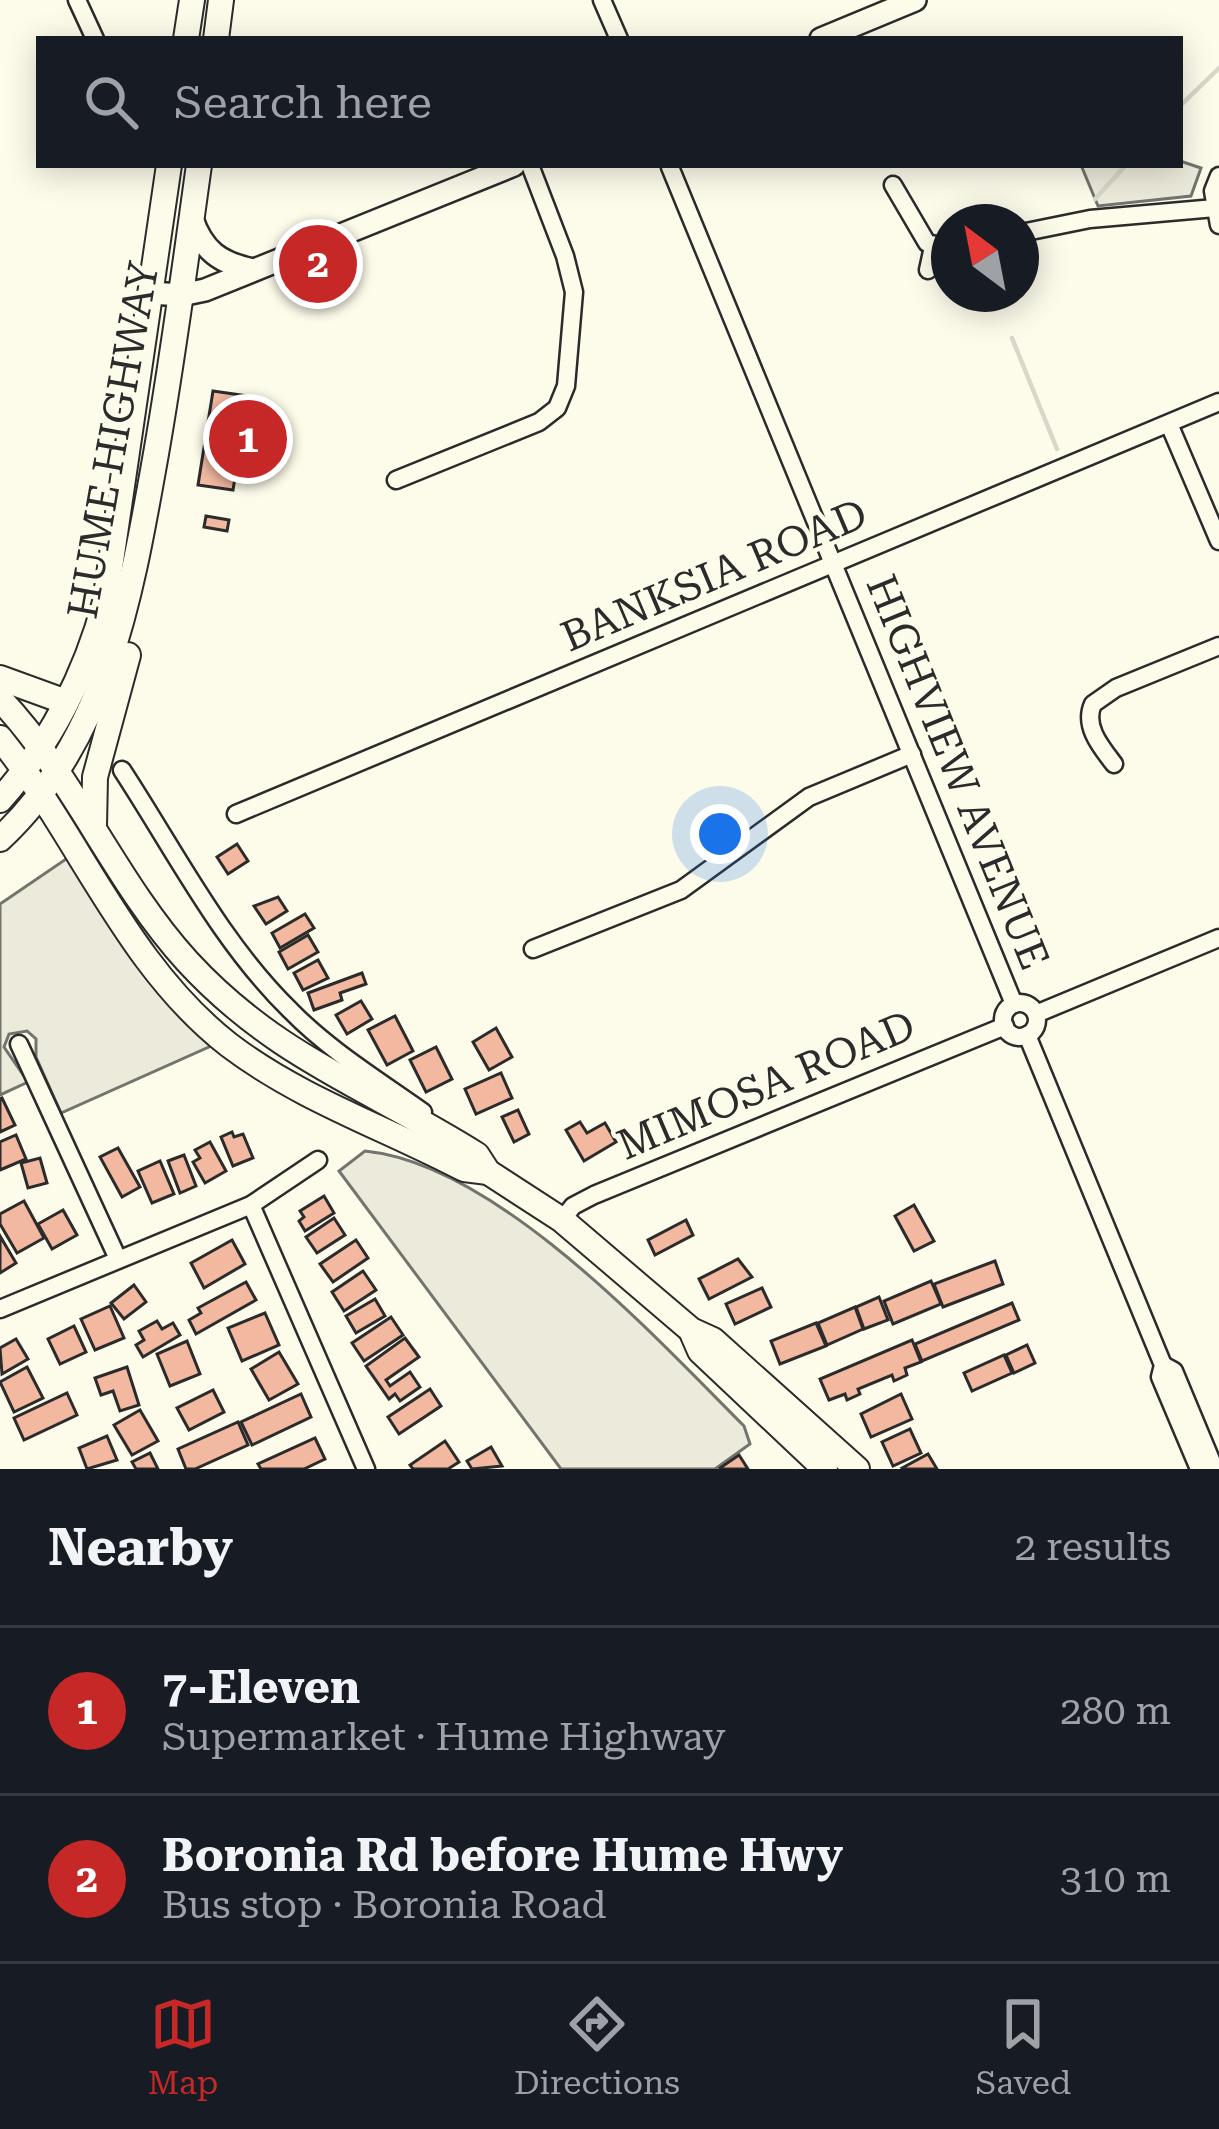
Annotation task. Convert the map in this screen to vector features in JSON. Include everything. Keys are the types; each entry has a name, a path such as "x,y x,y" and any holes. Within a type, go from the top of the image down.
{"highway":[{"path":"186,36 192,0"},
{"path":"216,36 221,0"},
{"name":"HUME HIGHWAY","path":"0,800 25,771 66,702 105,602 169,168"},
{"name":"HUME HIGHWAY","path":"0,839 58,772 105,676 139,557 199,168"},
{"path":"94,827 94,778 129,650 139,557"},
{"path":"0,678 66,702"},
{"path":"0,699 40,746 184,957 242,1015 313,1064 477,1155 488,1172 562,1220 692,1330 713,1340 857,1469"},
{"path":"0,738 147,961 227,1043 322,1102 464,1169 488,1172"},
{"path":"692,1330 700,1351 825,1469"}],"main road":[{"path":"827,36 915,0"},
{"path":"152,293 181,295 253,271 507,168"},
{"path":"191,218 211,254 228,265 253,271"}],"street":[{"path":"77,0 93,36"},
{"path":"602,0 618,36"},
{"path":"396,480 539,422 563,398 574,292 531,168"},
{"name":"HIGHVIEW AVENUE","path":"670,168 1015,1004"},
{"path":"1039,230 1090,220 1217,216 1213,191 1219,176"},
{"path":"893,185 920,235 931,241"},
{"path":"928,270 931,265"},
{"name":"BANKSIA ROAD","path":"236,814 1219,402"},
{"path":"1169,424 1219,541"},
{"path":"1114,764 1093,731 1088,700 1219,646"},
{"path":"532,950 701,880 809,797 912,754"},
{"path":"122,770 217,920 294,1015 465,1147"},
{"path":"1036,1013 1219,938"},
{"path":"1015,1004 1027,1004 1036,1013 1036,1026 1027,1035 1014,1035 1005,1026 1006,1011 1015,1004"},
{"name":"MIMOSA ROAD","path":"562,1220 574,1206 594,1196 1005,1026"},
{"name":"HIGHVIEW AVENUE","path":"1027,1035 1163,1365 1174,1371 1210,1468"},
{"path":"20,1044 118,1259"},
{"path":"0,1309 251,1205 318,1160"},
{"path":"251,1205 366,1469"}],"shaded area":[{"path":"1183,162 1201,168 1191,196 1098,206 1082,168 1183,168"},
{"path":"69,857 175,1009 211,1046 61,1113 36,1057 36,1039 27,1031 9,1034 4,1047 28,1082 0,1095 0,904"},
{"path":"365,1151 415,1163 467,1187 519,1220 665,1347 744,1426 750,1444 715,1469 561,1469 339,1171"}],"building":[{"path":"213,391 248,396 233,490 198,485"},
{"path":"237,426 255,427 253,450 235,449"},
{"path":"206,516 229,520 227,531 204,527"},
{"path":"237,844 248,861 228,874 217,857"},
{"path":"278,897 287,911 266,924 254,906"},
{"path":"305,914 314,928 280,948 272,933"},
{"path":"308,935 318,952 288,969 279,952"},
{"path":"318,960 328,978 303,990 294,973"},
{"path":"362,973 366,984 314,1010 308,993"},
{"path":"361,1001 372,1019 347,1034 336,1015"},
{"path":"395,1016 413,1051 387,1065 368,1030"},
{"path":"496,1028 512,1057 489,1070 473,1042"},
{"path":"436,1047 452,1079 426,1092 410,1060"},
{"path":"501,1073 512,1098 476,1114 465,1089"},
{"path":"0,1099 15,1125 0,1132"},
{"path":"518,1110 529,1134 514,1142 502,1117"},
{"path":"580,1122 587,1133 605,1123 616,1142 584,1161 566,1130"},
{"path":"232,1132 234,1137 243,1134 253,1158 233,1166 221,1137"},
{"path":"16,1135 26,1159 0,1170 0,1142"},
{"path":"210,1142 226,1171 205,1183 193,1162 200,1158 195,1150"},
{"path":"118,1148 140,1187 122,1197 100,1157"},
{"path":"184,1155 196,1186 180,1193 168,1161"},
{"path":"40,1158 47,1183 28,1188 21,1163"},
{"path":"160,1161 174,1194 152,1203 138,1171"},
{"path":"324,1196 334,1213 305,1231 300,1211"},
{"path":"24,1201 44,1238 17,1253 0,1224 0,1214"},
{"path":"914,1205 934,1241 914,1251 895,1216"},
{"path":"63,1210 77,1235 52,1249 38,1224"},
{"path":"334,1218 345,1235 317,1253 306,1237"},
{"path":"686,1220 693,1235 655,1255 648,1240"},
{"path":"0,1236 16,1263 0,1273"},
{"path":"232,1240 245,1264 204,1288 191,1263"},
{"path":"356,1240 368,1258 333,1282 320,1264"},
{"path":"738,1259 752,1277 709,1299 699,1279"},
{"path":"995,1261 1003,1284 943,1307 934,1284"},
{"path":"363,1271 376,1290 344,1311 332,1292"},
{"path":"931,1281 941,1304 893,1324 884,1301"},
{"path":"246,1282 256,1300 196,1334 189,1320 201,1313 198,1308"},
{"path":"134,1285 146,1302 124,1319 111,1303"},
{"path":"762,1288 771,1307 735,1324 726,1304"},
{"path":"879,1297 888,1320 864,1329 856,1307"},
{"path":"375,1299 385,1316 356,1333 346,1316"},
{"path":"1012,1303 1019,1320 922,1361 915,1344"},
{"path":"110,1306 124,1338 95,1350 81,1319"},
{"path":"855,1307 863,1329 827,1345 818,1323"},
{"path":"265,1313 279,1345 242,1361 228,1328"},
{"path":"391,1317 403,1335 364,1361 352,1343"},
{"path":"157,1321 162,1329 173,1323 180,1335 143,1357 136,1345 144,1340 139,1331"},
{"path":"816,1323 826,1346 780,1364 771,1341"},
{"path":"74,1326 86,1352 60,1364 48,1339"},
{"path":"405,1338 419,1357 386,1380 390,1386 410,1372 420,1387 400,1401 395,1394 389,1399 366,1366"},
{"path":"16,1339 28,1359 2,1374 0,1348"},
{"path":"912,1340 921,1362 905,1368 907,1375 894,1381 892,1375 858,1389 860,1394 847,1400 845,1394 829,1400 820,1379"},
{"path":"187,1341 200,1374 170,1386 157,1354"},
{"path":"1027,1345 1035,1363 1014,1373 1006,1355"},
{"path":"279,1352 298,1384 269,1400 251,1369"},
{"path":"1004,1355 1012,1373 972,1391 964,1373"},
{"path":"27,1367 43,1398 14,1412 0,1382"},
{"path":"127,1367 139,1405 120,1411 113,1391 101,1395 95,1378"},
{"path":"430,1389 441,1406 399,1434 388,1417"},
{"path":"213,1390 224,1412 189,1430 177,1408"},
{"path":"67,1393 77,1415 24,1440 14,1418"},
{"path":"301,1394 311,1417 252,1445 241,1422"},
{"path":"901,1394 912,1419 871,1437 861,1414"},
{"path":"140,1410 158,1441 132,1455 114,1425"},
{"path":"238,1422 248,1445 186,1469 178,1449"},
{"path":"910,1429 921,1453 893,1466 882,1442"},
{"path":"107,1436 117,1460 87,1469 79,1448"},
{"path":"315,1438 325,1459 304,1469 261,1469 258,1464"},
{"path":"445,1441 459,1462 448,1469 413,1469 410,1465"},
{"path":"491,1447 502,1466 472,1469 467,1461"},
{"path":"150,1453 158,1469 136,1469 132,1462"},
{"path":"928,1454 937,1469 902,1468"},
{"path":"739,1455 748,1469 720,1469 720,1468"}],"waterway":[{"path":"1183,103 1219,68"},
{"path":"1095,199 1123,168"},
{"path":"1012,338 1057,449"}],"place":[{"name":"Boronia Rd before Hume Hwy","path":"318,264"},
{"name":"7-Eleven","path":"248,439"}]}
